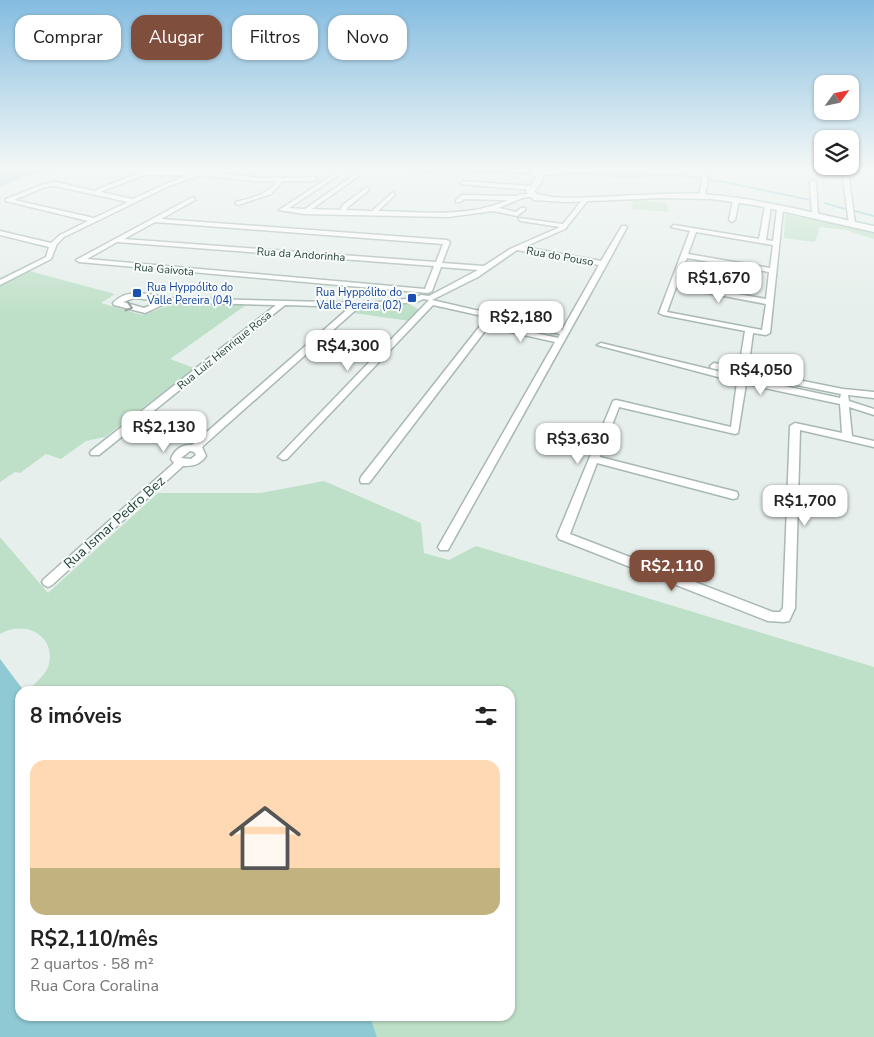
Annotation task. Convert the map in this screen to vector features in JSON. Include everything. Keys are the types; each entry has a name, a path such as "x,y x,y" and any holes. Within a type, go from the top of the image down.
{"main road":[{"path":"817,216 874,228"}],"street":[{"path":"78,216 93,220"},
{"path":"0,283 48,258 59,238 100,216"},
{"path":"116,240 161,216"},
{"path":"168,300 145,311 117,303 121,299 134,296 168,300 357,305 417,300 422,304 430,297 486,268 516,248 551,235 566,226 573,216"},
{"path":"762,241 766,216"},
{"path":"694,230 663,314 766,333 779,216"},
{"path":"851,216 852,224"},
{"path":"521,218 566,226"},
{"path":"154,220 447,242 438,265 430,297 283,458"},
{"path":"444,547 624,227"},
{"path":"674,227 775,243"},
{"path":"0,233 53,246"},
{"name":"Rua Gaivota","path":"116,240 79,260 430,297"},
{"name":"Rua da Andorinha","path":"116,240 486,268"},
{"name":"Rua do Pouso","path":"516,248 604,264"},
{"path":"684,256 772,270"},
{"path":"0,273 12,276"},
{"path":"674,284 769,302"},
{"path":"430,297 490,320 563,337"},
{"name":"Rua Luiz Henrique Rosa","path":"95,453 283,303"},
{"name":"Rua Ismar Pedro Bez","path":"48,582 180,463 190,464 200,458 201,453 195,448 357,305"},
{"path":"365,480 490,320"},
{"path":"749,330 735,431 616,403 563,536 774,617 784,616 789,608 795,426 874,444"},
{"path":"601,345 844,397 874,412"},
{"path":"844,397 874,395"},
{"path":"844,397 847,438"},
{"path":"594,459 733,495"}],"green space":[{"path":"785,216 797,216 874,232 874,239 846,230 820,227 815,242 784,238"},
{"path":"29,271 115,294 101,303 142,315 173,304 246,305 170,359 194,368 105,437 86,441 61,459 46,454 20,473 15,472 0,482 0,286"},
{"path":"409,304 420,310 410,321 353,313 361,307"},
{"path":"324,481 421,523 424,553 449,560 476,546 874,667 874,1037 377,1037 372,1021 515,1021 515,686 33,686 48,667 50,656 44,639 29,630 10,630 0,634 0,537 48,593 158,493 261,493"}],"water":[{"path":"0,659 20,686 15,686 15,1021 372,1021 377,1037 0,1037"}],"place":[{"name":"Rua Hyppólito do Valle Pereira (04)","path":"137,293"},
{"name":"Rua Hyppólito do Valle Pereira (02)","path":"412,298"}]}
